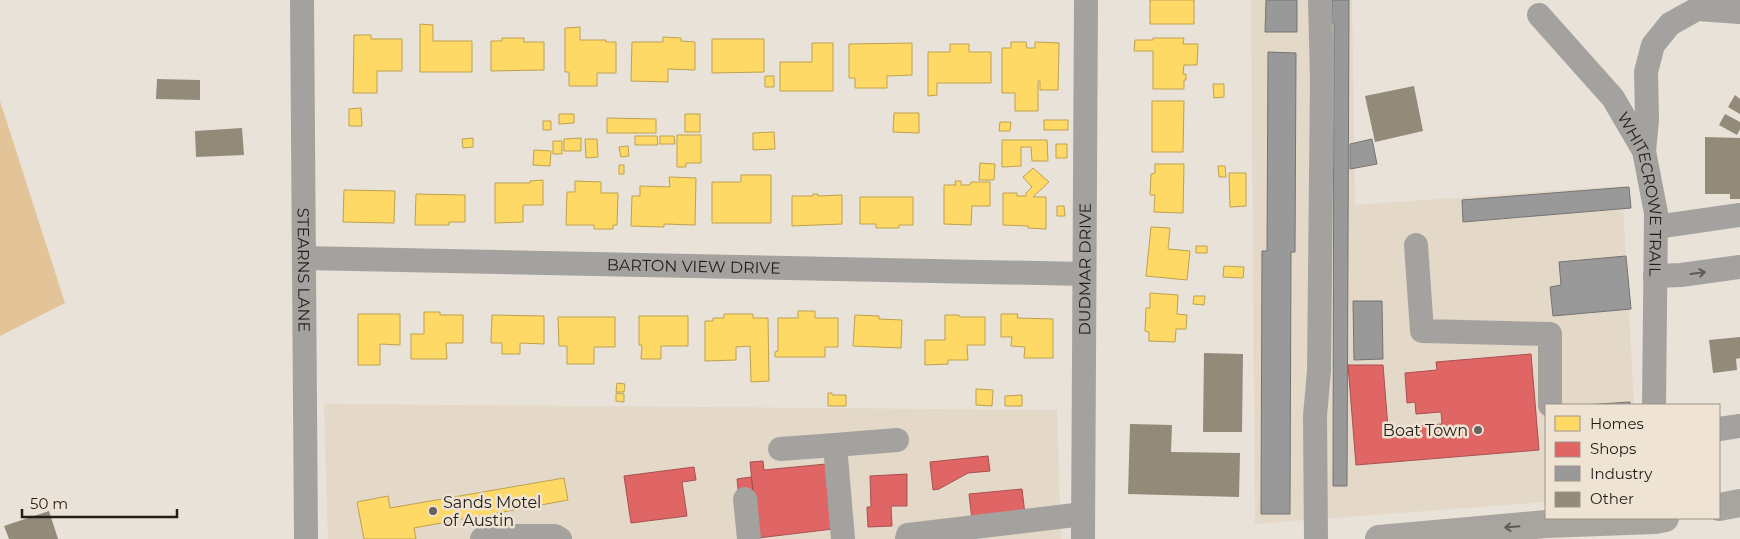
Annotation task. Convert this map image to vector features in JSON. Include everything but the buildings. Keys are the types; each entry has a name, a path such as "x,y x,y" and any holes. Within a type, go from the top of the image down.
{"main road":[{"path":"1720,507 1740,503"},
{"path":"1379,539 1546,521 1621,519"}],"street":[{"name":"STEARNS LANE","path":"302,0 306,539"},
{"name":"DUDMAR DRIVE","path":"1083,539 1086,0"},
{"path":"1316,539 1315,416 1319,370 1322,80 1320,0"},
{"path":"1644,151 1647,120 1646,72 1653,45 1670,24 1697,9 1740,12"},
{"name":"WHITECROWE TRAIL","path":"1539,15 1614,98 1644,151 1656,213 1654,404"},
{"path":"1656,227 1740,215"},
{"path":"1416,245 1422,331 1550,334 1550,404"},
{"name":"BARTON VIEW DRIVE","path":"304,258 1084,274"},
{"path":"1655,276 1681,275 1740,267"},
{"path":"1720,429 1740,426"},
{"path":"780,449 897,440"},
{"path":"835,445 842,539"},
{"path":"745,499 749,539"},
{"path":"907,539 908,535 980,533 1083,514"},
{"path":"482,539 508,536 555,536 560,539"}],"shaded area":[{"path":"1251,0 1352,0 1355,205 1622,186 1634,404 1545,404 1545,502 1255,524"},
{"path":"0,101 65,303 0,336"},
{"path":"324,404 1057,410 1061,539 328,539"}],"place":[{"name":"Boat Town","path":"1478,430"},
{"name":"Sands Motel of Austin","path":"433,511"}]}
